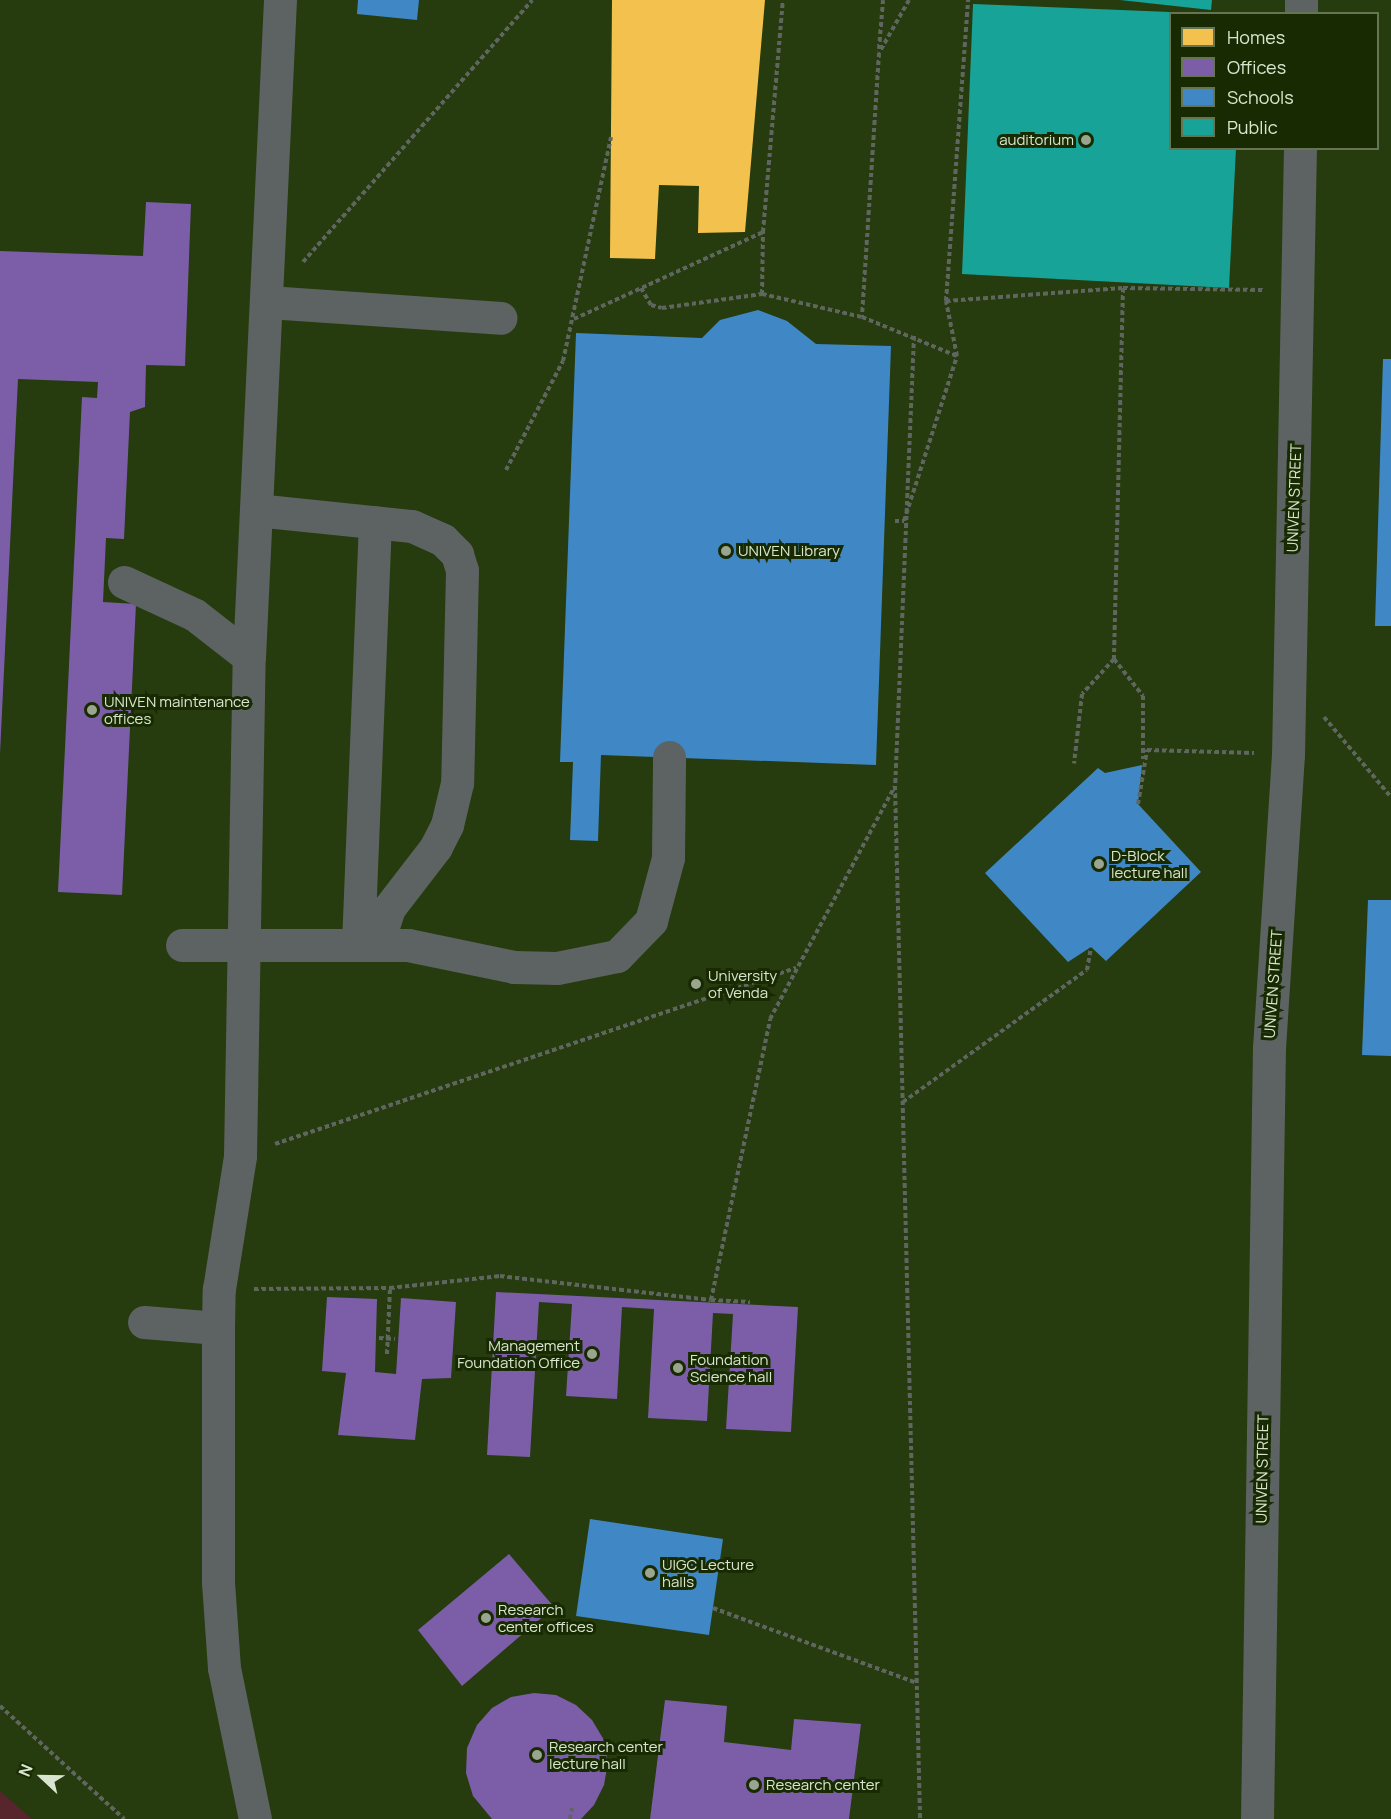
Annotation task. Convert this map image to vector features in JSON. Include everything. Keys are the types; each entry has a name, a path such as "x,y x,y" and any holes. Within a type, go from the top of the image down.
{"lane":[{"path":"255,1819 224,1668 218,1582 218,1328 219,1289 240,1156 249,657 268,302 280,0"},
{"name":"UNIVEN STREET","path":"1257,1819 1269,1048 1288,755 1300,150"},
{"path":"268,302 500,318"},
{"path":"256,510 375,522 428,531 457,554 462,570 457,783 447,825 436,847 389,909 368,944"},
{"path":"368,944 375,522"},
{"path":"124,582 195,615 249,657"},
{"path":"182,945 408,945 514,967 557,968 616,956 651,921 668,858 669,757"},
{"path":"144,1322 218,1328"}],"path":[{"path":"268,302 532,0"},
{"path":"762,294 763,232 783,0"},
{"path":"862,317 883,0"},
{"path":"879,53 909,0"},
{"path":"904,521 957,356 946,301 968,0"},
{"path":"506,470 563,361 611,137"},
{"path":"574,318 763,232"},
{"path":"946,301 1123,288 1245,292 1298,285"},
{"path":"641,288 651,304 662,308 762,294 862,317 914,336 957,356"},
{"path":"1123,288 1114,659 1143,696 1143,771"},
{"path":"914,336 904,521 895,786 920,1819"},
{"path":"895,521 904,521"},
{"path":"1074,764 1082,694 1114,659"},
{"path":"1289,675 1391,797"},
{"path":"1138,804 1147,750 1288,755"},
{"path":"711,1299 770,1019 895,786"},
{"path":"903,1103 1087,970 1091,947"},
{"path":"240,1156 797,968"},
{"path":"219,1289 390,1288 500,1276 750,1302"},
{"path":"387,1354 390,1288"},
{"path":"379,1338 395,1339"},
{"path":"713,1608 917,1683"},
{"path":"0,1706 124,1819"},
{"path":"570,1819 572,1808"}],"shaded area":[{"name":"University of Venda","path":"0,0 1391,0 1391,1819 0,1819"},
{"path":"0,1791 32,1819 0,1819"}],"building: Homes":[{"path":"612,0 765,0 745,232 698,233 699,186 659,185 655,259 610,258"}],"building: Offices":[{"path":"146,202 191,204 185,366 146,365 145,407 130,412 124,539 106,538 103,602 136,604 122,895 58,892 82,397 97,398 98,382 18,379 0,754 0,251 143,256"},
{"path":"496,1292 798,1307 791,1432 726,1429 733,1314 713,1313 707,1421 648,1418 654,1309 622,1307 617,1399 566,1396 572,1304 539,1302 530,1457 487,1455"},
{"path":"327,1297 377,1299 375,1372 396,1374 401,1298 456,1302 451,1378 422,1379 415,1440 338,1435 346,1373 322,1371"},
{"name":"Research center offices","path":"509,1554 554,1607 462,1686 418,1630"},
{"name":"Research center lecture hall","path":"534,1693 556,1695 576,1705 592,1720 604,1740 608,1762 604,1785 594,1805 581,1819 492,1819 473,1796 466,1773 467,1748 477,1725 492,1708 511,1697"},
{"name":"Research center","path":"665,1700 727,1706 724,1742 791,1750 794,1719 861,1724 849,1819 650,1819"}],"building: Schools":[{"path":"358,0 419,0 417,20 357,14"},
{"name":"UNIVEN Library","path":"758,310 787,321 816,344 891,346 876,765 601,755 598,841 570,840 573,762 560,762 576,333 702,338 720,320"},
{"path":"1383,359 1391,359 1391,626 1375,626"},
{"path":"1142,765 1138,804 1201,872 1106,961 1091,947 1068,962 985,873 1098,768 1105,773"},
{"path":"1368,900 1391,900 1391,1056 1362,1055"},
{"name":"UIGC Lecture halls","path":"590,1519 723,1539 709,1635 576,1616"}],"building: Public":[{"path":"1120,0 1212,0 1211,10"},
{"path":"973,4 1170,12 1169,150 1236,150 1229,288 962,274"}],"place":[{"name":"auditorium","path":"1086,140"},
{"name":"UNIVEN Library","path":"726,551"},
{"name":"UNIVEN maintenance offices","path":"92,710"},
{"name":"D-Block lecture hall","path":"1099,864"},
{"name":"University of Venda","path":"696,984"},
{"name":"Management Foundation Office","path":"592,1354"},
{"name":"Foundation Science hall","path":"678,1368"},
{"name":"UIGC Lecture halls","path":"650,1573"},
{"name":"Research center offices","path":"486,1618"},
{"name":"Research center lecture hall","path":"537,1755"},
{"name":"Research center","path":"754,1785"}]}
